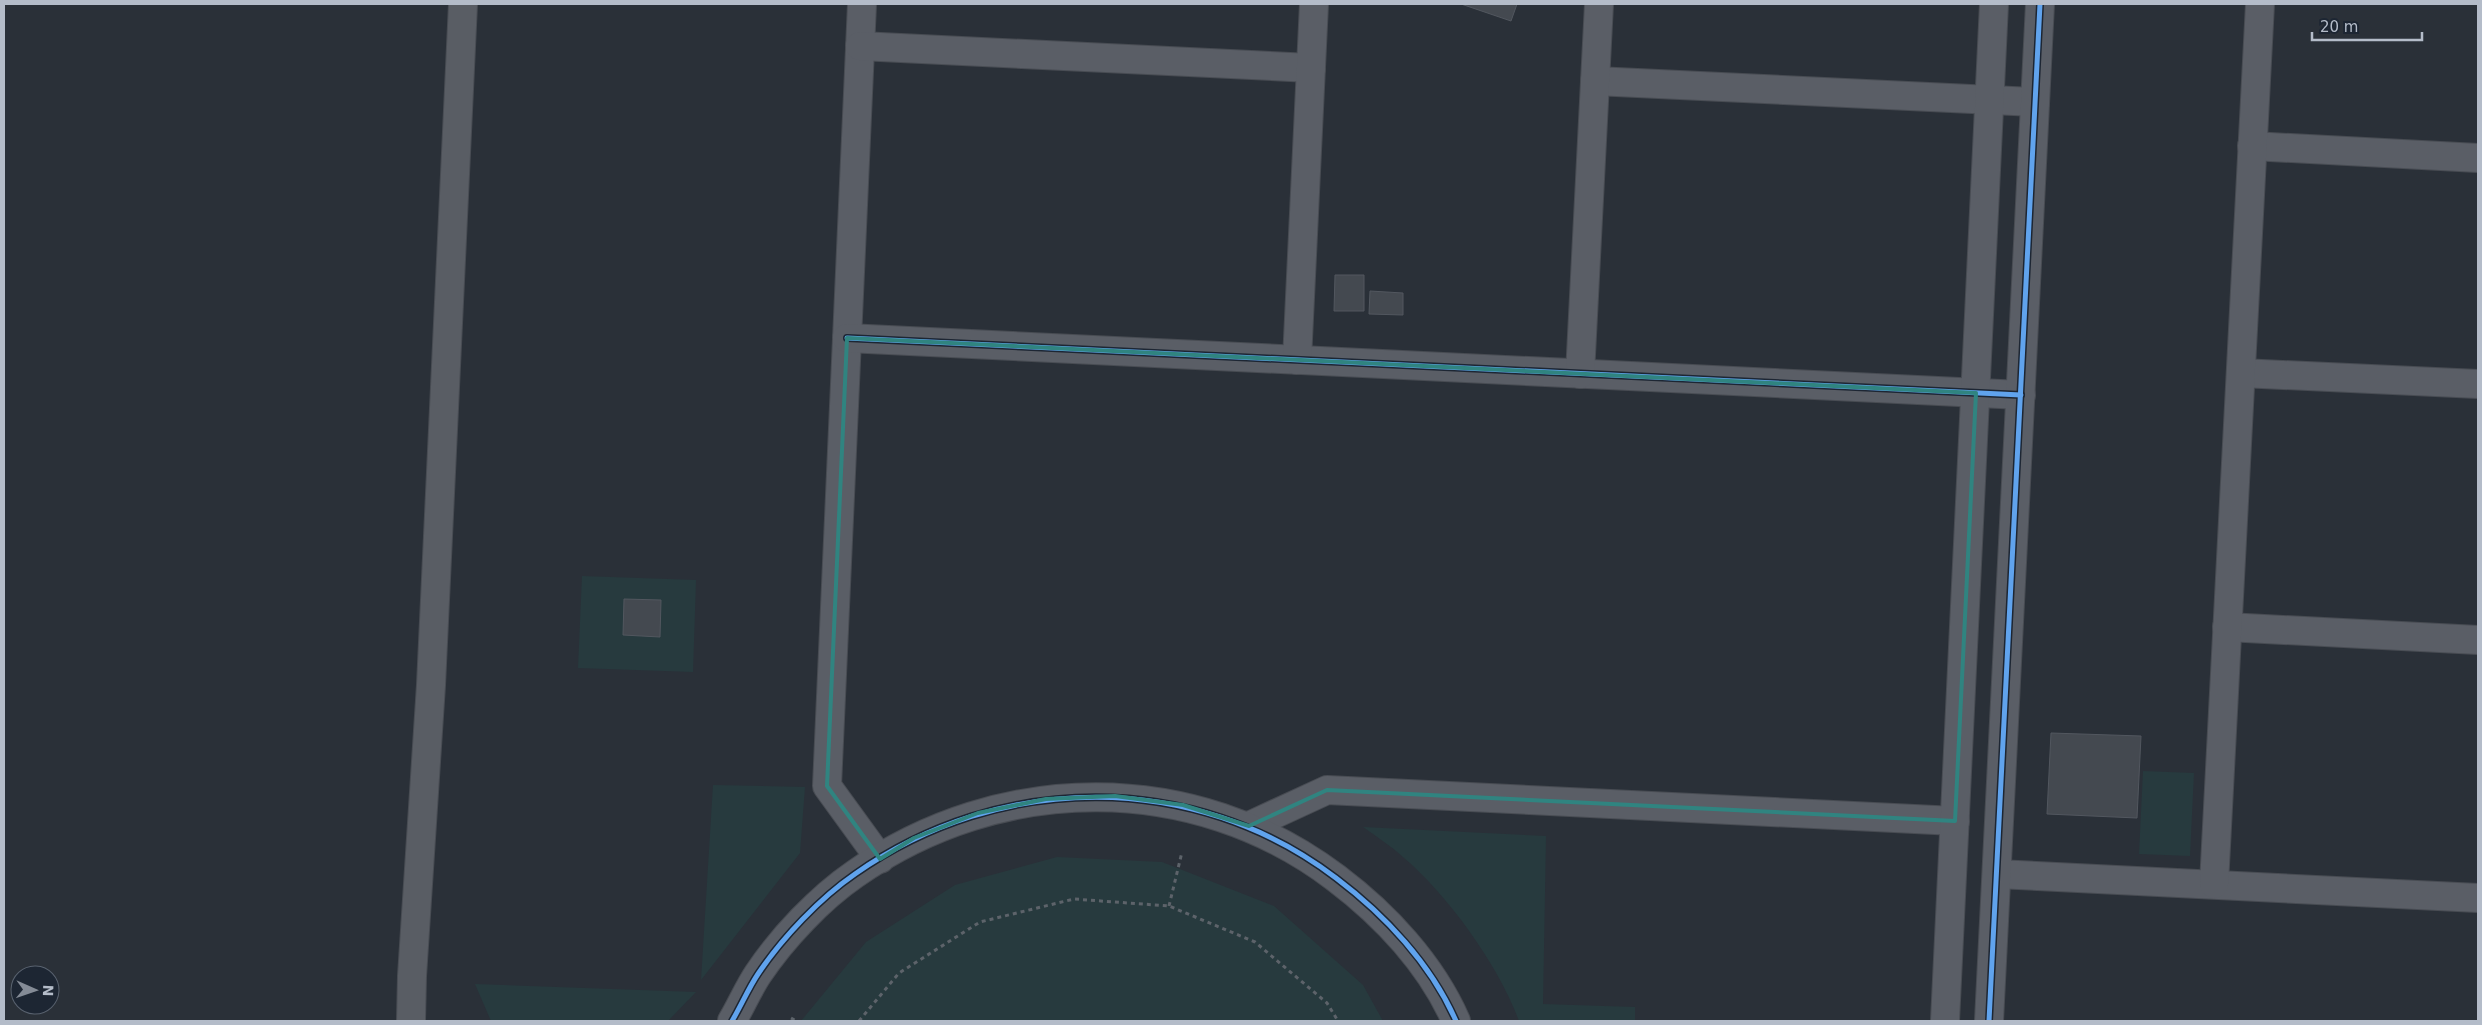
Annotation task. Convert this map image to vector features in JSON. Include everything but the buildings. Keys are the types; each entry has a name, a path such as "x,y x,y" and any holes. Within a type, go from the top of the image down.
{"main road":[{"path":"411,1021 412,976 431,675 463,4"}],"street":[{"path":"862,4 827,786 880,859"},
{"path":"1298,360 1314,4"},
{"path":"1580,374 1599,4"},
{"path":"1945,1021 1994,4"},
{"path":"1989,1021 2040,4"},
{"path":"2214,884 2260,4"},
{"path":"860,46 1311,68"},
{"path":"1595,81 2035,102"},
{"path":"2252,146 2478,158"},
{"path":"847,338 2021,395"},
{"path":"2240,373 2478,384"},
{"path":"2227,627 2478,640"},
{"path":"1249,826 1328,790 1955,821"},
{"path":"732,1021 759,974 802,920 855,874 914,838 978,813 1046,799 1115,796 1183,805 1249,826 1310,858 1366,900 1413,951 1451,1008 1456,1021"},
{"path":"1997,874 2478,898"}],"path":[{"path":"1169,906 1182,852"},
{"path":"858,1021 899,973 980,922 1074,899 1169,906 1255,942 1327,1003 1338,1021"},
{"path":"791,1018 796,1021"}],"highlighted area":[{"path":"847,338 1976,393 1955,821 1327,790 1249,826 1183,805 1115,796 1046,799 978,813 914,838 880,859 827,786"}],"green space":[{"path":"582,576 696,580 693,672 578,668"},
{"path":"2143,771 2194,773 2190,856 2139,854"},
{"path":"713,785 805,787 800,853 701,980"},
{"path":"1363,827 1546,836 1543,1004 1635,1007 1635,1021 1519,1021 1499,978 1454,911 1420,873 1394,849"},
{"path":"1057,857 1162,862 1274,906 1363,985 1383,1021 801,1021 866,942 955,885"},
{"path":"475,984 696,992 668,1021 491,1021"}],"cycle path":[{"path":"1989,1021 2040,4"},
{"path":"847,338 2021,395"},
{"path":"732,1021 754,980 778,947 802,919 855,874 911,840 971,816 1033,802 1097,797 1160,802 1221,817 1281,843 1336,878 1389,924 1420,960 1434,980 1456,1021"}]}
